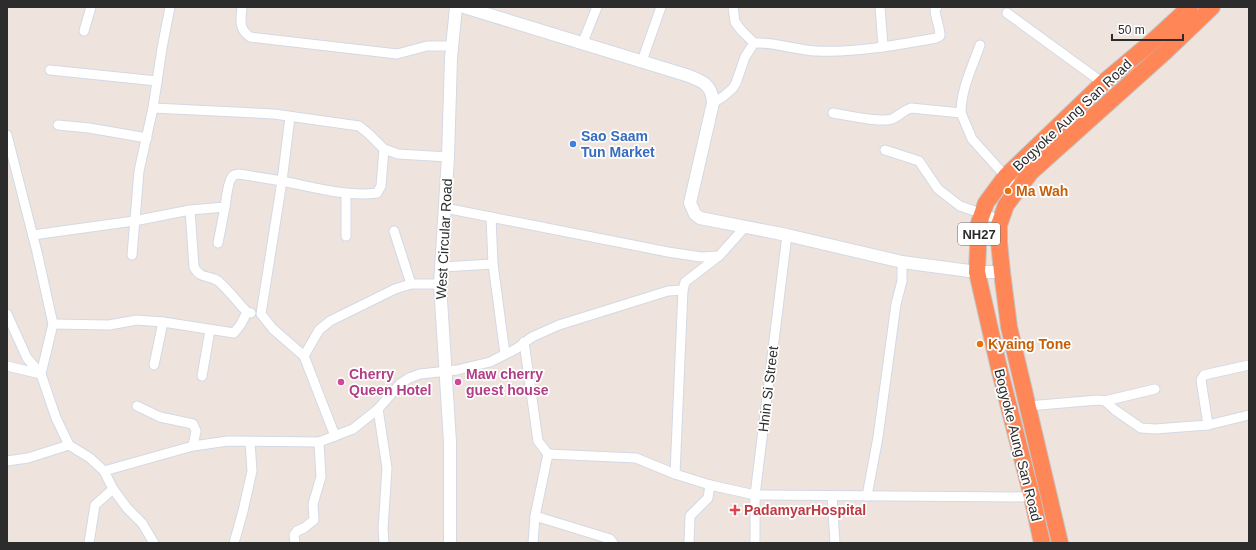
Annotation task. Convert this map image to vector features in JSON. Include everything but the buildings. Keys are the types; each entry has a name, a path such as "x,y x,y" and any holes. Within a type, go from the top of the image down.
{"highway":[{"name":"Bogyoke Aung San Road","path":"1042,543 977,272 979,222 986,203 1006,176 1104,83 1190,7"},
{"name":"Bogyoke Aung San Road","path":"1060,543 1009,327 999,242 999,225 1006,205 1031,172 1166,51 1212,7"},
{"path":"1153,41 1166,51"},
{"path":"1013,421 1029,411"}],"street":[{"path":"84,31 91,7"},
{"path":"132,255 139,171 153,108 170,7"},
{"path":"242,7 241,26 244,32 250,36 398,54 427,46 452,46"},
{"name":"West Circular Road","path":"450,543 450,442 440,284 448,157 452,46 456,7"},
{"path":"464,7 583,42 697,79 708,85 713,103 690,203 695,214 700,218 787,234 902,262 977,272 1002,272"},
{"path":"583,42 597,7"},
{"path":"642,61 661,7"},
{"path":"733,7 735,22 754,43 816,51 848,50 936,38 940,36 935,15 935,9 937,7"},
{"path":"880,7 883,46"},
{"path":"1007,13 1104,83"},
{"path":"713,103 733,88 745,57 754,43"},
{"path":"980,45 964,88 961,102 961,113 972,139 1017,189"},
{"path":"50,70 157,81"},
{"path":"153,108 204,112 274,114 359,126 384,149 398,154 448,157"},
{"path":"833,113 879,120 893,118 911,108 961,113"},
{"path":"260,314 282,182 290,117"},
{"path":"58,125 89,128 147,138"},
{"path":"7,135 33,235 53,324 41,374"},
{"path":"218,243 229,184 232,177 235,175 239,174 346,194 377,193 381,186 384,149"},
{"path":"885,150 919,161 938,189 960,206 1001,220"},
{"path":"346,194 346,236"},
{"path":"33,235 134,221 190,210 225,207"},
{"path":"445,208 668,252 701,257 720,256"},
{"path":"190,210 194,267 197,273 219,282 247,312 260,314 273,330 304,356 336,436"},
{"path":"491,217 493,264 505,354"},
{"path":"675,474 683,290 685,282 720,256 745,227"},
{"path":"394,231 411,284"},
{"name":"Hnin Si Street","path":"755,543 755,495 787,234"},
{"path":"867,496 878,437 896,304 902,281 902,262"},
{"path":"442,267 493,264"},
{"path":"304,356 319,330 330,321 395,289 411,284 440,284"},
{"path":"104,471 193,446 228,442 320,442 353,429 378,409 400,384 409,378 420,374 445,372 490,362 516,349 532,337 560,325 668,291 683,290"},
{"path":"53,324 108,325 137,320 163,322 234,333 241,324 247,312"},
{"path":"7,314 27,358 41,374 56,418 69,445 90,458 104,471 113,489 127,508 142,523 154,543"},
{"path":"154,365 163,322"},
{"path":"202,376 210,330"},
{"path":"524,342 538,441 548,454 535,516 533,543"},
{"path":"1208,424 1201,380 1204,375 1249,365"},
{"path":"7,366 41,374"},
{"path":"1029,411 1098,400 1105,401 1154,389"},
{"path":"1105,401 1115,410 1141,428 1155,429 1208,424 1249,415"},
{"path":"137,406 160,417 193,424 196,431 193,446"},
{"path":"378,409 387,468 383,529 384,543"},
{"path":"234,543 252,470 250,442"},
{"path":"295,543 294,535 297,531 304,528 314,520 313,504 321,477 320,442"},
{"path":"7,461 28,458 69,445"},
{"path":"548,454 636,458 675,474 710,485 755,495 1049,497"},
{"path":"689,543 690,516 708,498 710,485"},
{"path":"89,543 95,505 113,489"},
{"path":"832,496 835,543"},
{"path":"535,516 610,539 614,543"}],"place":[{"name":"Sao Saam Tun Market","path":"573,144"},
{"name":"Ma Wah","path":"1008,191"},
{"name":"Kyaing Tone","path":"980,344"},
{"name":"Cherry Queen Hotel","path":"341,382"},
{"name":"Maw cherry guest house","path":"458,382"},
{"name":"PadamyarHospital","path":"735,510"}]}
